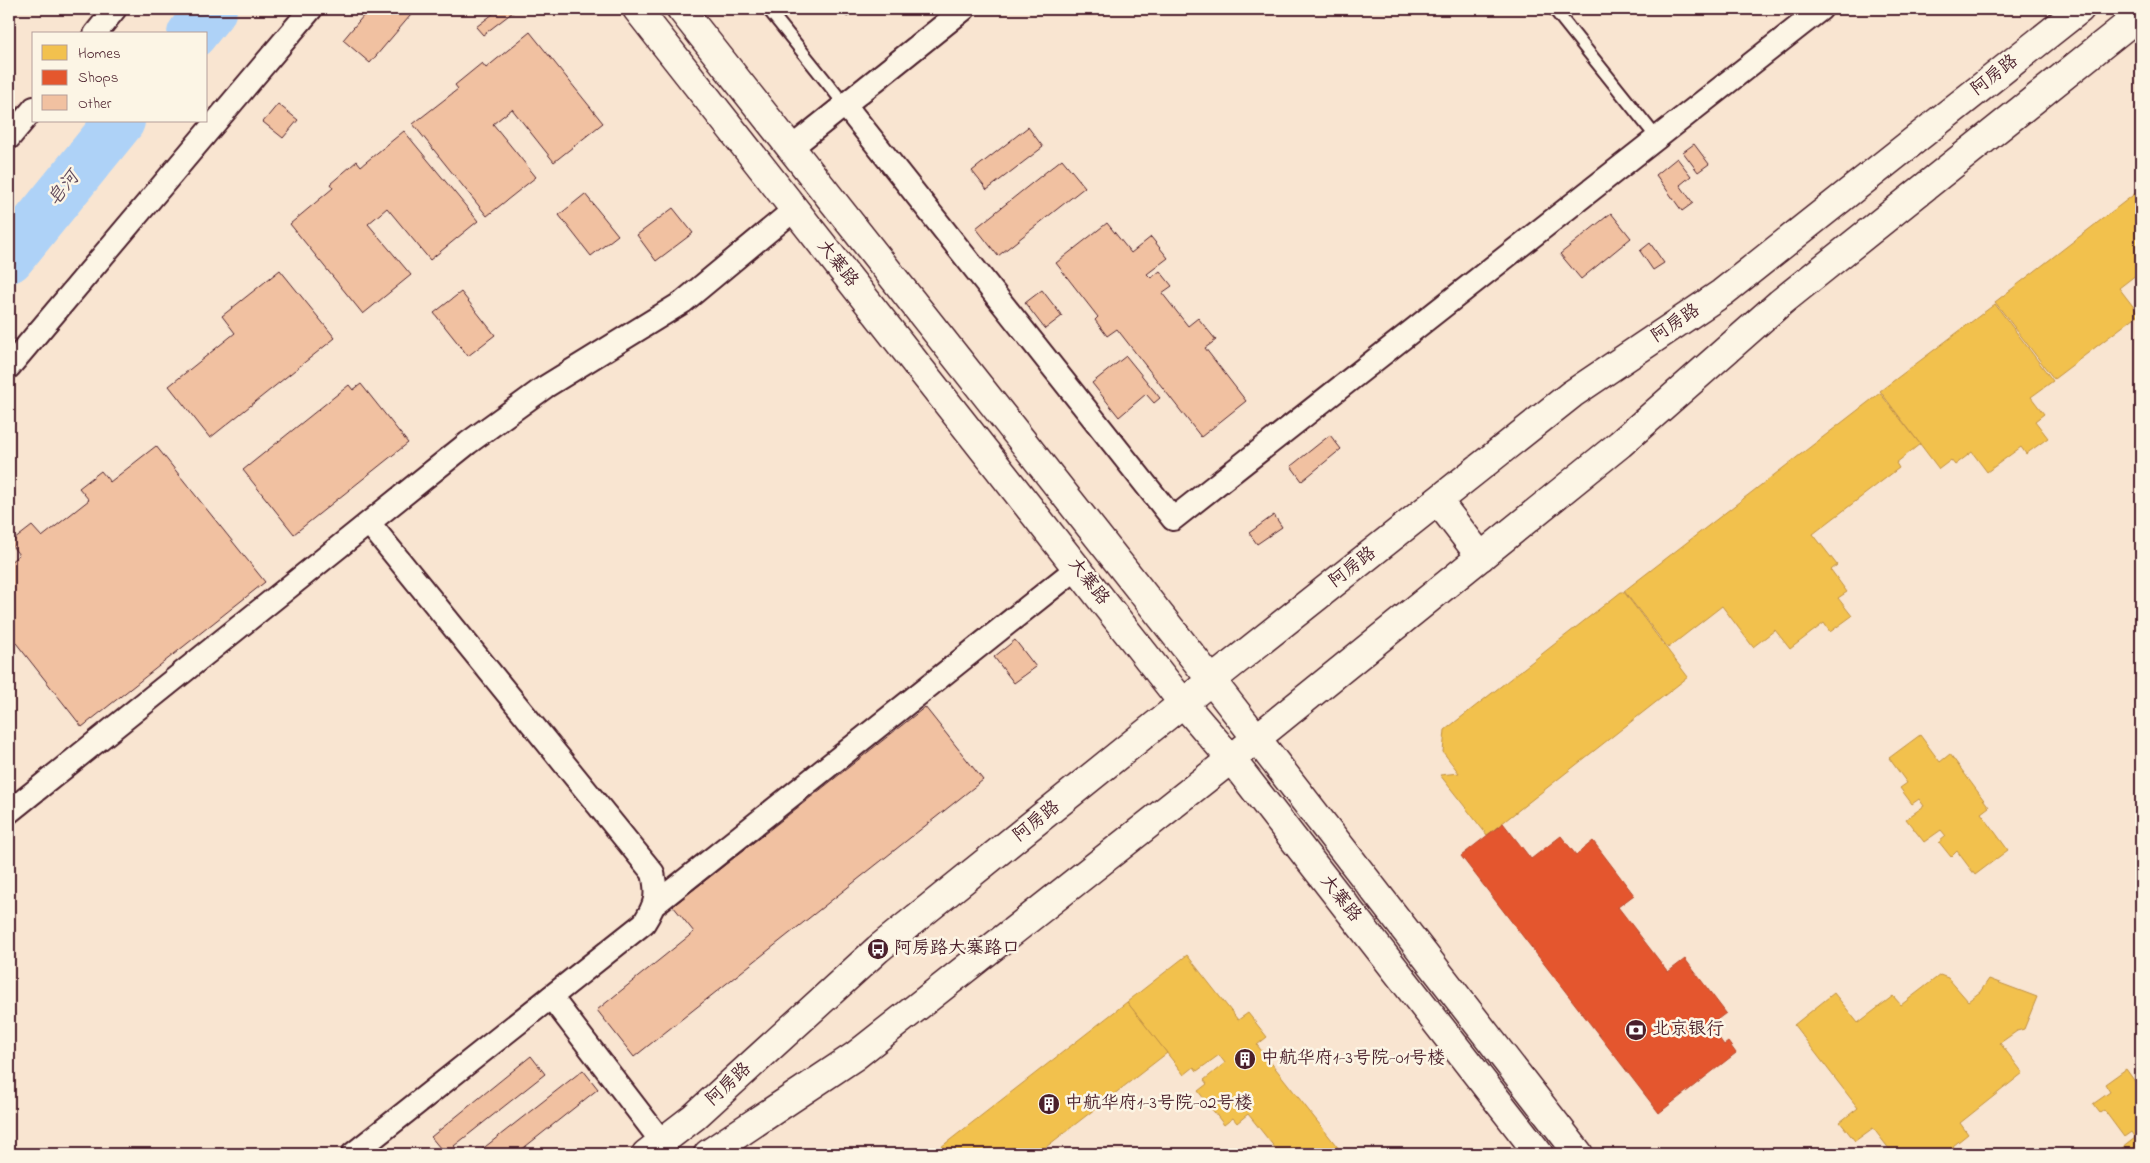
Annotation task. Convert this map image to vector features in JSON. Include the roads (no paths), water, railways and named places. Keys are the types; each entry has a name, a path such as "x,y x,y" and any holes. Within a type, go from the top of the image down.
{"main road":[{"name":"大寨路","path":"637,9 1183,704 1231,758 1539,1154"},
{"name":"大寨路","path":"682,9 1212,681 1579,1154"},
{"name":"阿房路","path":"654,1148 694,1118 878,949 1183,704 1572,394 1722,293 2080,9"},
{"path":"708,1154 856,1056 1231,758 1620,444 1780,303 2141,14"},
{"path":"1438,501 1481,557"}],"street":[{"path":"97,32 116,9"},
{"path":"9,367 311,9"},
{"path":"791,148 964,9"},
{"path":"845,104 1173,519 1821,9"},
{"path":"9,138 32,110"},
{"path":"9,812 468,443 545,387 683,302 795,209"},
{"path":"353,1154 644,924 654,905 657,890 653,873 370,523"},
{"path":"654,905 1077,568"},
{"path":"551,997 654,1148"}],"lane":[{"path":"768,9 845,104"},
{"path":"1554,9 1657,138"}],"waterway":[{"name":"皂河","path":"194,32 212,9"},
{"name":"皂河","path":"9,258 119,122"}],"place":[{"name":"阿房路大寨路口","path":"878,949"},
{"name":"北京银行","path":"1636,1030"},
{"name":"中航华府1-3号院-01号楼","path":"1245,1059"},
{"name":"中航华府1-3号院-02号楼","path":"1049,1104"}]}
